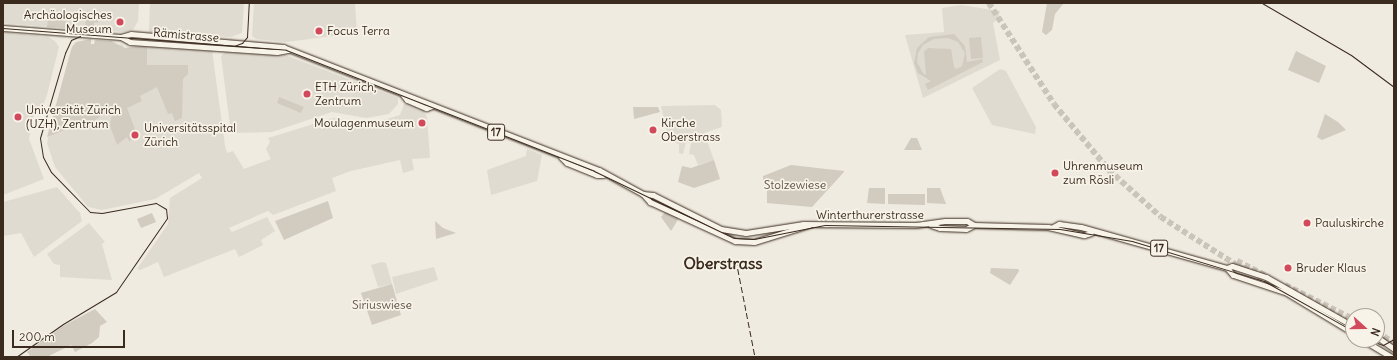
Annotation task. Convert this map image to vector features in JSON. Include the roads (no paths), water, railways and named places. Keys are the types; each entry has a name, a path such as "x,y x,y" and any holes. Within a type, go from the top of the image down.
{"main road":[{"name":"Rämistrasse","path":"3,28 121,37 131,34 250,42 279,45 288,50"},
{"name":"Rämistrasse","path":"121,37 130,42 249,50 288,50"},
{"name":"17","path":"288,50 403,95 414,103 426,108 432,106 561,157 666,205"},
{"name":"17","path":"643,194 653,195 666,205"},
{"name":"Winterthurerstrasse","path":"666,205 728,231 750,233 803,224 931,225 940,228 966,229 974,225 1053,227 1059,224 1091,233 1134,240 1226,268 1239,268 1273,279 1345,321"},
{"name":"Winterthurerstrasse","path":"666,205 738,242 754,242 809,225"},
{"name":"Winterthurerstrasse","path":"1226,268 1233,275 1286,293 1345,329"},
{"path":"1385,342 1394,349"},
{"path":"1376,348 1391,357"}],"tunnel":[{"path":"989,3 1054,104 1109,170 1161,217 1243,269"},
{"path":"1237,261 1265,275"},
{"path":"1258,276 1276,285"},
{"path":"1285,285 1345,315"},
{"path":"1385,337 1394,343"}],"tram line":[{"path":"234,46 242,43 247,37 249,3"},
{"path":"1262,3 1351,55 1394,87"},
{"path":"3,28 286,50 594,171 734,238 754,239 825,225 1060,229 1132,241 1264,281 1345,327"},
{"path":"16,357 63,324 116,292 167,218 166,209 156,203 102,213 90,212 51,172 43,157 40,138 65,53 71,40 80,36"},
{"path":"1385,344 1394,339"}],"railway":[{"path":"736,260 755,357"}],"place":[{"name":"Archäologisches Museum","path":"120,22"},
{"name":"Focus Terra","path":"319,31"},
{"name":"ETH Zürich, Zentrum","path":"307,94"},
{"name":"Universität Zürich (UZH), Zentrum","path":"18,117"},
{"name":"Moulagenmuseum","path":"422,123"},
{"name":"Kirche Oberstrass","path":"653,130"},
{"name":"Universitätsspital Zürich","path":"135,135"},
{"name":"Uhrenmuseum zum Rösli","path":"1055,173"},
{"name":"Pauluskirche","path":"1307,223"},
{"name":"Bruder Klaus","path":"1288,268"}],"district":[{"name":"Oberstrass","path":"723,263"}],"park label":[{"name":"Stolzewiese","path":"795,185"},
{"name":"Siriuswiese","path":"382,305"}]}
